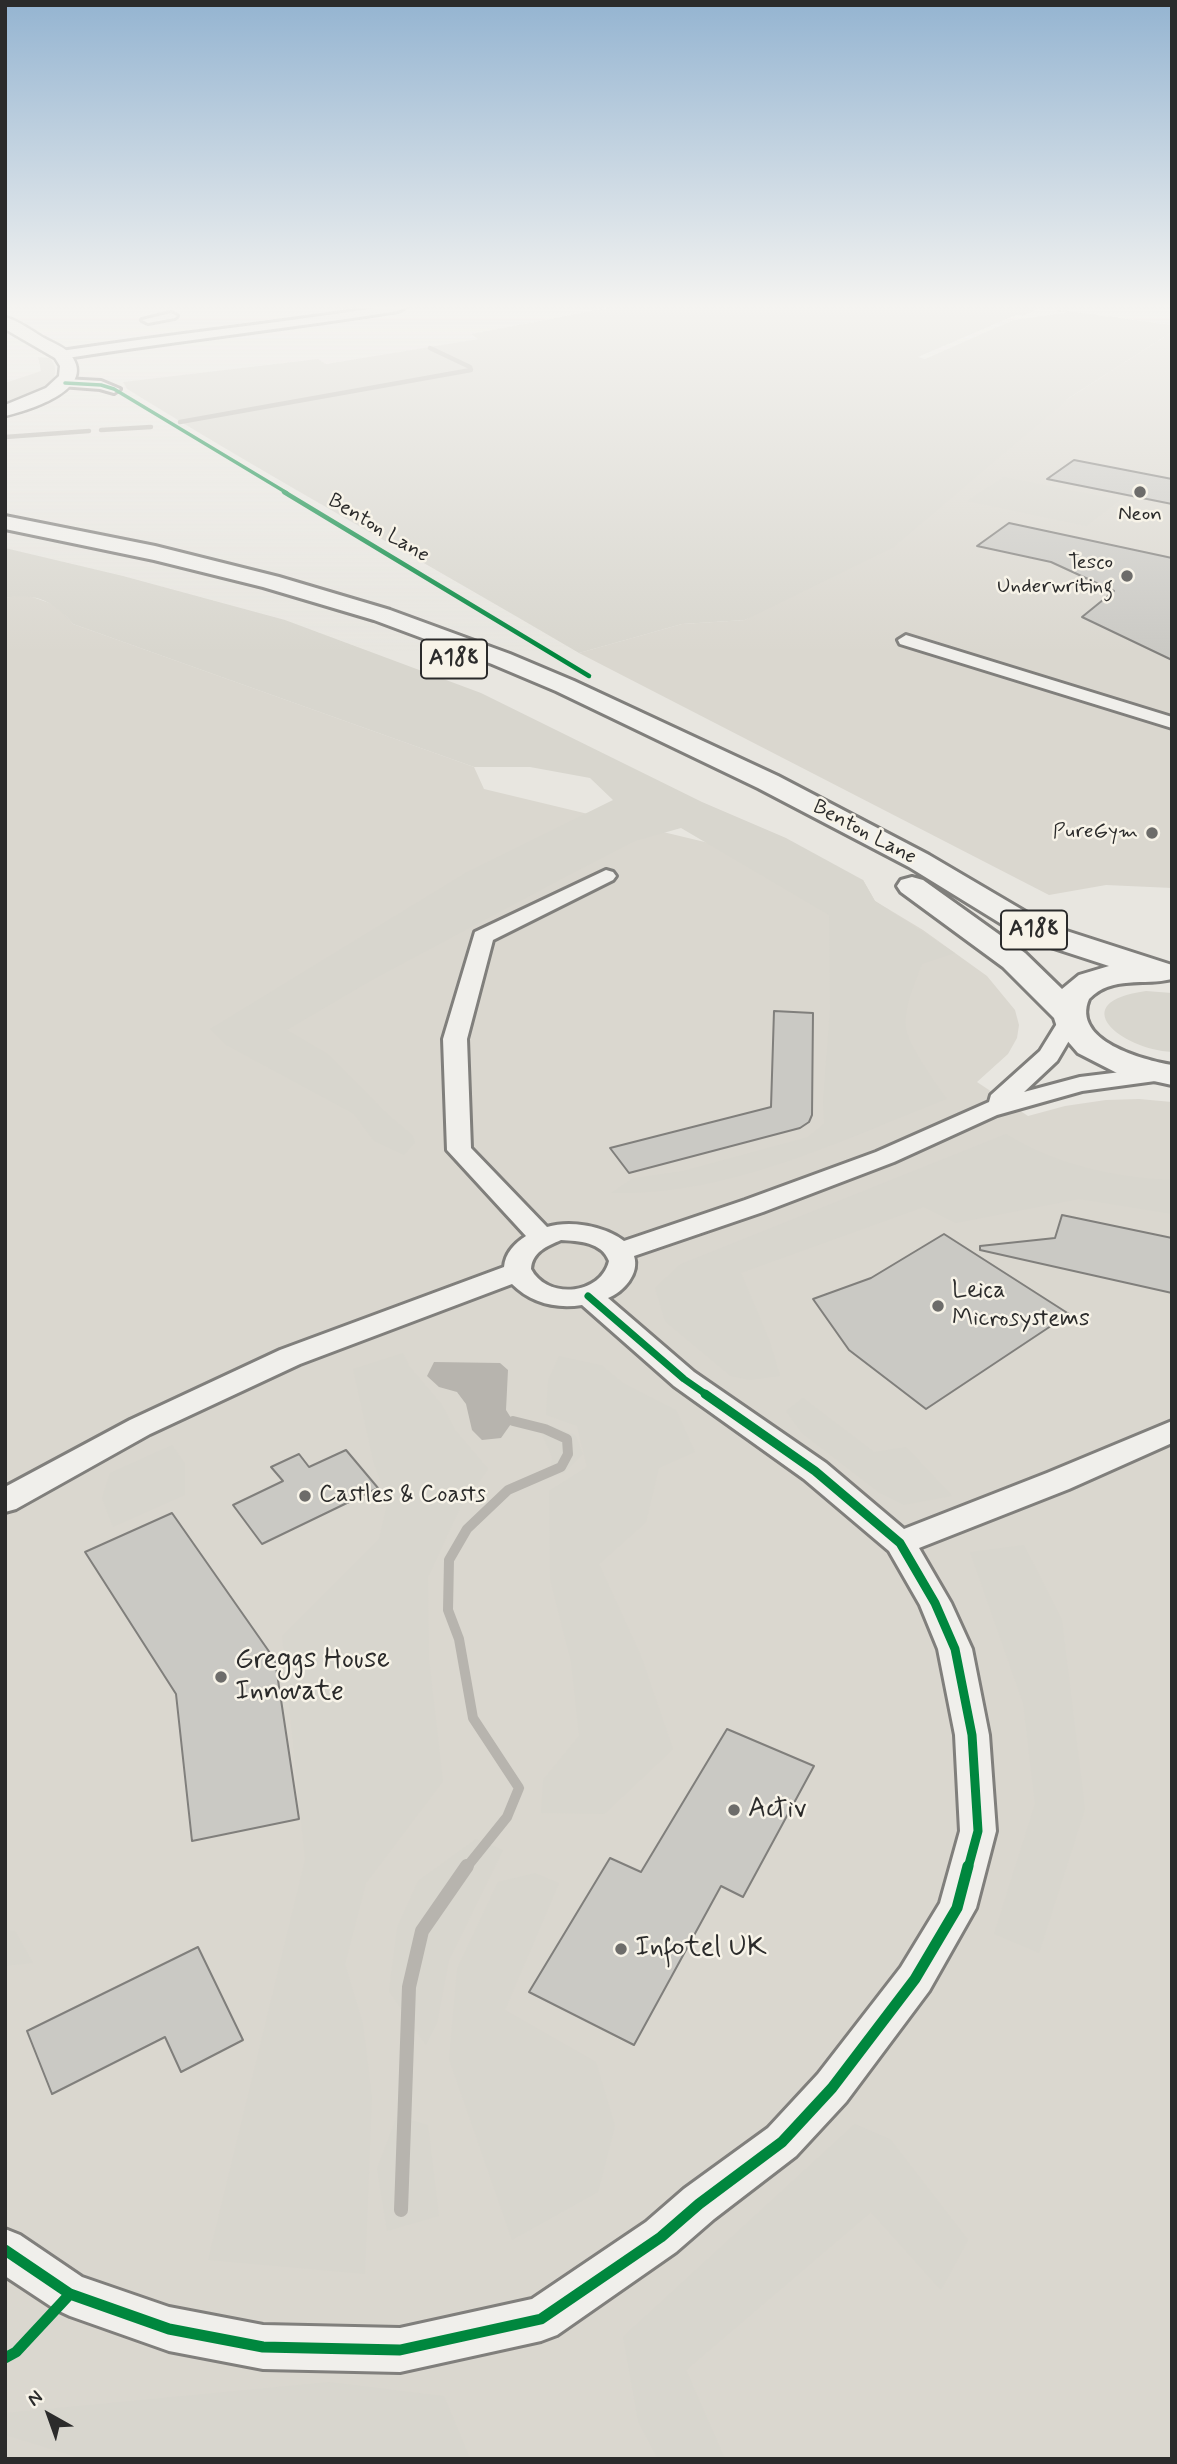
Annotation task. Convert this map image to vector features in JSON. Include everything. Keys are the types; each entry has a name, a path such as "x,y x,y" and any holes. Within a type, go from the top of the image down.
{"main road":[{"name":"Benton Lane","path":"5,522 155,553 271,582 382,615 500,659 578,692 816,806 919,861 1037,932 1166,972"},
{"name":"Benton Lane","path":"5,534 172,570 309,607 415,644 541,696 729,785 874,862 942,906 1001,950 1032,976 1068,1017"},
{"name":"A188","path":"1166,972 1125,973 1092,981 1074,995 1068,1017 1080,1038 1098,1051 1125,1064 1167,1074"}],"street":[{"path":"906,640 1172,723"},
{"path":"541,1237 459,1150 455,1040 483,937 550,901 606,876"},
{"path":"988,1110 1037,1071 1053,1054 1068,1017"},
{"path":"618,1252 754,1206 885,1157 988,1110 1080,1084 1167,1074"},
{"path":"560,1231 581,1232 603,1239 618,1252 622,1261 620,1273 610,1286 588,1296 565,1298 545,1294 528,1284 518,1272 518,1260 527,1245 541,1237 560,1231"},
{"path":"5,1501 140,1427 290,1357 518,1272"},
{"path":"5,2250 70,2294 169,2329 263,2347 400,2350 541,2319 661,2237 699,2204 782,2141 831,2088 915,1979 957,1908 978,1831 972,1735 955,1649 935,1603 900,1543 815,1471 684,1378 588,1296"},
{"path":"900,1543 1058,1481 1172,1431"}],"shaded area":[{"path":"183,423 1040,423 892,548 745,620 682,624 579,653"},
{"path":"1033,423 1172,423 1172,888 1106,885 1049,895 579,653 682,624 745,620"},
{"path":"1004,477 1120,500 1086,526 967,501"},
{"path":"5,548 123,576 285,620 481,693 702,802 786,838 863,880 875,901 955,953 922,964 906,1020 911,1044 947,1099 824,1148 741,1176 655,1192 611,1193 633,1178 683,1171 808,1137 824,1124 823,1101 830,1008 829,915 681,828 635,841 372,980 287,1030 328,1054 384,1111 413,1136 415,1142 404,1155 374,1141 354,1114 226,1045 210,1029 467,872 613,800 590,778 530,767 474,767 73,624 59,609 43,600 26,596 5,598"},
{"path":"24,594 58,606 73,624 474,767 484,789 863,880 875,901 923,930 987,976 1015,1010 1019,1025 1017,1038 1008,1054 977,1082 1028,1116 1065,1106 1106,1100 1172,1102 1172,2459 5,2459 5,598"},
{"path":"1146,991 1172,993 1172,1052 1134,1043 1119,1034 1104,1014 1108,1005 1121,997"},
{"path":"1006,1134 1045,1154 1086,1168 1128,1176 1172,1180 1172,1214 1079,1199 956,1223 924,1207 741,1273 770,1342 780,1376 750,1380 731,1376 665,1321 655,1288 681,1264"},
{"path":"403,1353 409,1366 442,1405 455,1430 488,1469 460,1508 428,1577 429,1659 443,1781 366,1883 345,1964 363,2024 372,2097 365,2274 208,2260 305,1860 282,1636 379,1539 388,1500 374,1464 353,1369"},
{"path":"559,1356 601,1365 623,1383 676,1410 695,1452 659,1468 646,1522 599,1564 641,1656 673,1749 604,1814 541,1813 543,1780 579,1736 571,1662 550,1579 549,1491 587,1467 577,1426 546,1415 548,1381"},
{"path":"434,1362 500,1363 508,1370 506,1410 513,1421 501,1438 482,1440 472,1430 466,1404 457,1392 439,1387 427,1376"},
{"path":"803,1398 874,1452 906,1447 952,1496 904,1505 880,1493 802,1433 786,1411"},
{"path":"541,1422 575,1435 583,1454 564,1473 550,1477 552,1457 542,1434"},
{"path":"172,1445 185,1464 185,1495 113,1527 102,1498 110,1473"},
{"path":"1024,1545 1062,1620 1085,1809 1039,1953 994,1934 1035,1804 1023,1703 970,1552"},
{"path":"476,1839 503,1850 449,1960 437,2023 426,2045 389,1991 397,1928 418,1881"},
{"path":"535,1873 559,1883 505,2010 596,2062 615,2126 598,2192 512,2240 449,2059 457,1969 498,1882"},
{"path":"5,1930 15,1931 33,1963 5,1966"},
{"path":"397,2116 428,2125 439,2216 387,2231 377,2169"},
{"path":"855,2124 890,2139 968,2240 941,2290 871,2212 686,2370 725,2459 658,2459 638,2421 623,2337"},
{"path":"329,2382 444,2396 470,2459 83,2459 5,2435 5,2413"}],"building":[{"name":"Neon","path":"1074,460 1172,479 1172,504 1047,479"},
{"name":"Tesco Underwriting","path":"1009,523 1172,558 1172,660 1082,617 1114,591 1051,562 977,546"},
{"path":"774,1011 813,1013 812,1115 809,1122 800,1128 629,1173 610,1148 771,1107"},
{"path":"1062,1215 1172,1238 1172,1293 980,1250 980,1246 1055,1238"},
{"name":"Leica Microsystems","path":"944,1234 1069,1314 926,1409 849,1350 813,1299 871,1278"},
{"name":"Castles & Coasts","path":"346,1450 378,1488 262,1544 233,1505 283,1481 271,1467 299,1454 309,1467"},
{"name":"Greggs House Innovate","path":"172,1513 275,1660 299,1819 192,1841 176,1694 85,1552"},
{"path":"727,1729 814,1766 743,1897 721,1886 634,2045 529,1992 610,1858 641,1872"},
{"path":"198,1947 243,2040 181,2072 165,2037 52,2094 27,2031"}],"waterway":[{"path":"101,430 151,427"},
{"path":"5,437 89,431"},
{"path":"466,1868 507,1817 519,1788 473,1718 459,1639 448,1610 449,1560 467,1529 508,1490 561,1467 568,1454 567,1439 545,1429 513,1421"},
{"path":"401,2210 409,1987 422,1931 467,1866"}],"cycle path":[{"path":"170,423 589,676"},
{"path":"5,2250 70,2294 169,2329 263,2347 400,2350 541,2319 661,2237 699,2204 782,2142 832,2088 915,1979 957,1908 978,1831 972,1735 955,1649 935,1603 900,1543 815,1471 684,1379 588,1296"},
{"path":"5,2358 16,2352 70,2294"}],"place":[{"name":"Neon","path":"1140,492"},
{"name":"Tesco Underwriting","path":"1127,576"},
{"name":"PureGym","path":"1152,833"},
{"name":"Leica Microsystems","path":"938,1306"},
{"name":"Castles & Coasts","path":"305,1496"},
{"name":"Greggs House Innovate","path":"221,1677"},
{"name":"Activ","path":"734,1810"},
{"name":"Infotel UK","path":"621,1949"}]}
